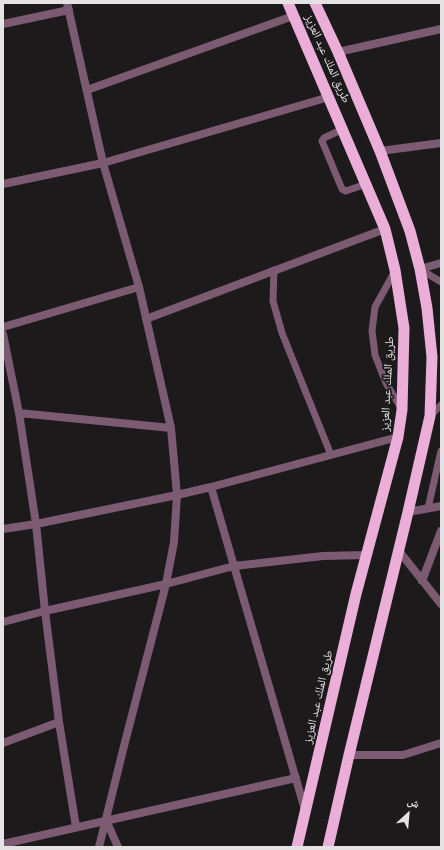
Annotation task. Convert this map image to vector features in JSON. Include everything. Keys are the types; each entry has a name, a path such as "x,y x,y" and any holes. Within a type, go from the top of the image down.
{"highway":[{"name":"طريق الملك عبد العزيز","path":"288,3 385,229 395,270 404,328 402,410 398,437 356,594 297,847"},
{"name":"طريق الملك عبد العزيز","path":"315,3 338,52 380,151 410,231 420,269 427,308 432,357 430,416 328,847"}],"street":[{"path":"3,24 68,7 103,163 139,287 171,428 177,495 174,542 166,584 99,847"},
{"path":"86,90 293,16"},
{"path":"338,52 441,29"},
{"path":"3,184 103,163 329,97"},
{"path":"380,151 441,143"},
{"path":"146,319 385,229"},
{"path":"420,269 441,263"},
{"path":"3,327 139,287"},
{"path":"3,334 19,413 36,524 44,612 59,722 76,827"},
{"path":"19,413 171,428"},
{"path":"3,529 36,524 177,495 398,437"},
{"path":"211,487 305,810"},
{"path":"408,512 441,506"},
{"path":"422,581 441,531"},
{"path":"399,551 441,604"},
{"path":"3,622 166,584 234,566 323,556 366,555"},
{"path":"3,743 59,722"},
{"path":"349,755 402,755 441,743"},
{"path":"3,844 296,778"},
{"path":"106,820 118,847"}],"lane":[{"path":"343,129 323,139 322,141 342,189 346,191 366,184"},
{"path":"420,269 441,282"},
{"path":"274,270 272,301 282,333 331,455"},
{"path":"395,270 375,307 372,331 375,355 386,383 402,410"},
{"path":"430,416 441,405"},
{"path":"428,508 441,451"}]}
